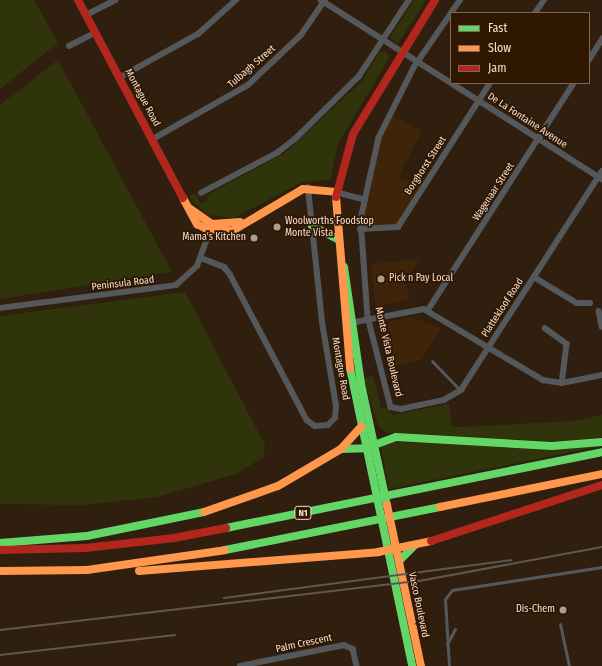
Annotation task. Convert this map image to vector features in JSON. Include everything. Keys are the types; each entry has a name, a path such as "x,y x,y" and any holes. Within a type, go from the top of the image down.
{"main road":[{"name":"Montague Road","path":"78,0 153,139 193,219 211,228"},
{"path":"388,550 366,448 345,332 336,192 353,134 401,52 435,0"},
{"path":"211,228 228,226 249,220 308,188 336,192"},
{"path":"312,226 340,240"},
{"path":"340,256 375,446 396,547"},
{"path":"0,543 87,536 206,512 278,486 341,449 362,427"},
{"path":"341,449 366,448 375,446 396,437 552,446 602,442"},
{"name":"N1","path":"0,550 91,548 180,537 602,452"},
{"name":"N1","path":"0,571 45,572 193,557 602,474"},
{"path":"45,572 97,575 388,550 396,547 416,544 602,485"},
{"path":"397,564 416,544"},
{"name":"Vasco Boulevard","path":"396,547 397,564 412,666"},
{"name":"Vasco Boulevard","path":"388,550 397,564"},
{"name":"Vasco Boulevard","path":"404,606 421,666"}],"street":[{"path":"86,15 115,0"},
{"path":"119,78 198,34 236,0"},
{"path":"201,193 277,153 295,139 354,83 409,0"},
{"name":"Monte Vista Boulevard","path":"452,12 460,0"},
{"path":"536,12 544,0"},
{"name":"De La Fontaine Avenue","path":"324,1 450,83"},
{"name":"Tulbagh Street","path":"153,139 244,88 301,35 324,1"},
{"name":"Monte Vista Boulevard","path":"390,404 368,318 360,229 379,138 418,63 450,15"},
{"path":"69,46 95,33"},
{"path":"590,58 602,39"},
{"name":"De La Fontaine Avenue","path":"452,84 600,178"},
{"name":"Borghorst Street","path":"360,229 398,227 489,84"},
{"name":"Wagenaar Street","path":"428,310 573,84"},
{"name":"Plattekloof Road","path":"390,404 394,409 408,408 444,400 460,390 600,178 602,171"},
{"name":"Montague Road","path":"201,258 228,271 307,420 311,425 323,427 335,418 336,406 322,322 308,188"},
{"path":"336,192 365,200"},
{"name":"Peninsula Road","path":"0,308 163,288 184,280 201,258 211,228"},
{"path":"534,277 577,303 590,303"},
{"path":"345,332 352,320 412,308 428,310 523,370 562,383 602,375"},
{"path":"599,311 602,327"},
{"path":"545,328 567,344 562,383"},
{"name":"Palm Crescent","path":"240,666 344,645 353,649 357,666"}],"lane":[{"path":"432,361 460,390"},
{"path":"449,666 445,596 452,590 602,567"},
{"path":"560,624 569,666"},
{"path":"447,644 455,628"}],"shaded area":[{"path":"391,115 422,131 398,178 424,184 397,226 361,229 379,138"},
{"path":"419,259 406,281 410,299 376,307 371,264"},
{"path":"410,317 441,328 421,360 388,367 378,325"}],"green space":[{"path":"0,0 34,0 58,43 0,89"},
{"path":"414,0 426,0 398,44 390,37"},
{"path":"385,51 389,58 338,144 330,180 302,182 234,218 208,215 192,201 189,196 195,193 201,204 207,201 207,195 285,153 361,82 380,52"},
{"path":"58,60 172,272 0,299 0,105"},
{"path":"185,292 265,445 264,457 236,474 157,497 83,505 0,504 0,316"},
{"path":"373,376 381,409 387,407 393,415 449,404 452,427 462,427 574,421 602,415 602,437 563,442 387,433 378,426 365,383 364,378"},
{"path":"391,442 602,446 389,489 381,447"}],"railway":[{"path":"0,630 419,581 602,547"},
{"path":"224,598 512,560"},
{"path":"0,655 175,635"}],"traffic: fast":[{"path":"312,226 339,240"},
{"path":"344,267 361,384 387,505"},
{"path":"350,368 412,666"},
{"path":"341,449 366,448 396,437 552,446 602,442"},
{"path":"226,528 602,452"},
{"path":"225,550 440,507"},
{"path":"0,543 87,536 204,512"},
{"path":"399,561 415,545"}],"traffic: slow":[{"path":"183,198 197,224 210,231 232,231 303,189 336,192"},
{"path":"336,197 350,368"},
{"path":"189,208 212,224 240,222"},
{"path":"204,512 278,486 341,449 361,427"},
{"path":"440,507 602,474"},
{"path":"387,505 421,666"},
{"path":"139,571 378,552 431,541"},
{"path":"0,571 87,570 225,550"}],"traffic: jam":[{"path":"78,0 183,198"},
{"path":"336,197 353,134 435,0"},
{"path":"431,541 602,485"},
{"path":"0,550 85,548 174,538 226,528"}],"place":[{"name":"Woolworths Foodstop Monte Vista","path":"277,227"},
{"name":"Mama's Kitchen","path":"254,238"},
{"name":"Pick n Pay Local","path":"381,279"},
{"name":"Dis-Chem","path":"563,610"}]}
